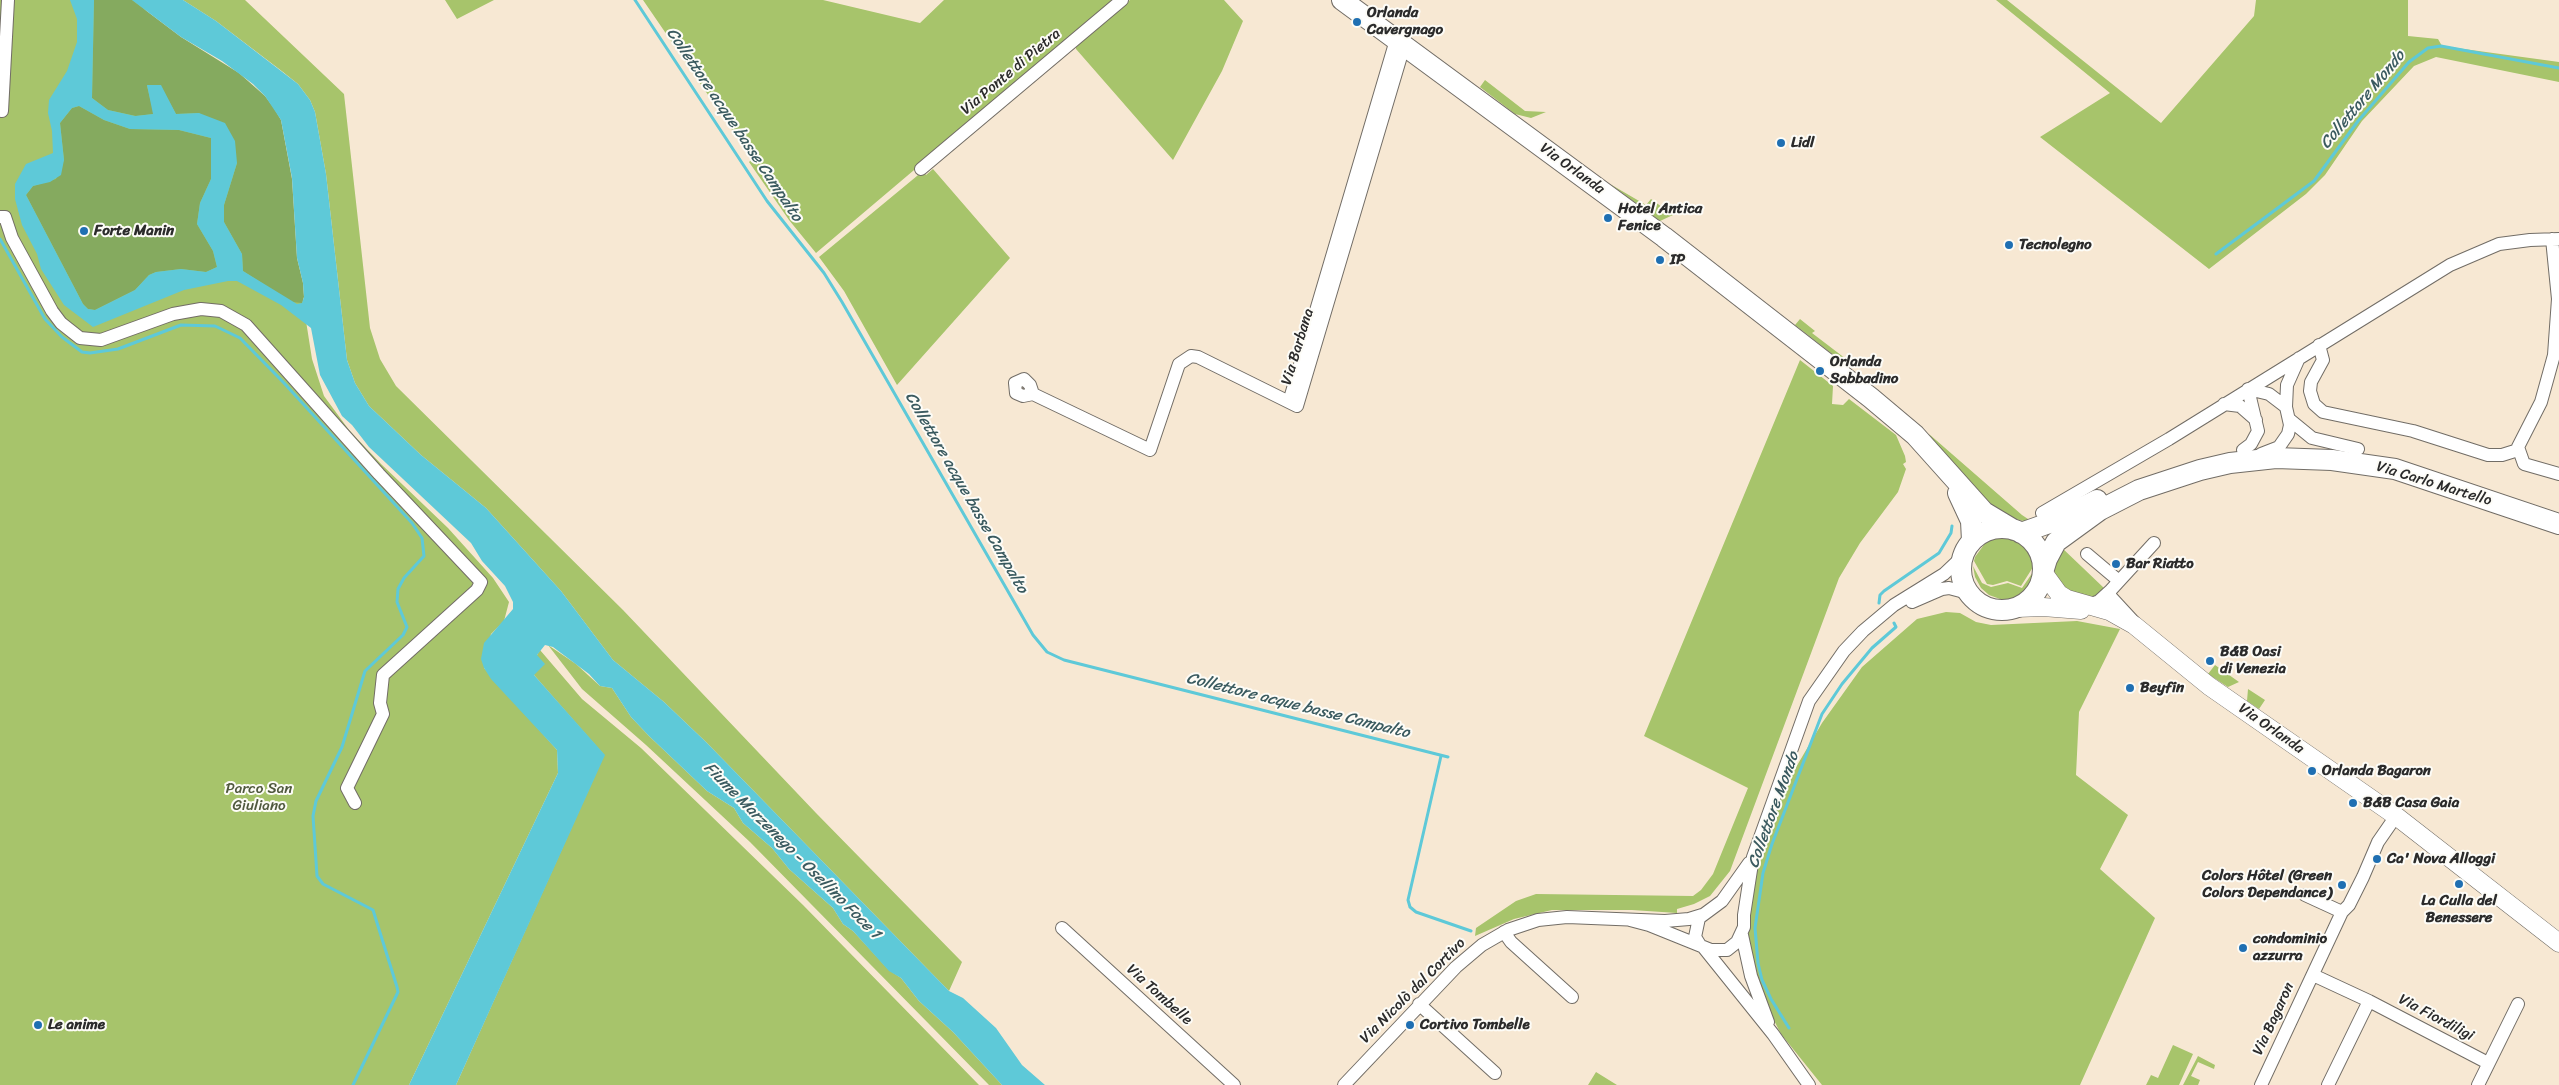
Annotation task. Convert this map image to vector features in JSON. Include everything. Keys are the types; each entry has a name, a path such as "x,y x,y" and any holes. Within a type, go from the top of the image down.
{"main road":[{"name":"Via Orlanda","path":"1342,0 1664,237 1871,398 1915,435 1984,512 2017,531"},
{"name":"Via Carlo Martello","path":"2017,531 2058,520 2138,479 2168,467 2243,450 2279,447 2358,449 2423,464 2504,494 2551,521"},
{"name":"Via Orlanda","path":"1936,458 1968,512 1968,548"},
{"name":"Via Carlo Martello","path":"2043,572 2056,542 2100,510 2147,487 2177,476 2230,463 2276,458 2332,460 2395,469 2551,521"},
{"path":"1990,530 2017,531 2038,549 2043,572 2036,594 2017,608 1994,610 1980,604 1968,593 1961,571 1968,548 1990,530"},
{"name":"Via Orlanda","path":"2043,572 2062,596 2109,611 2134,626 2209,686 2396,816 2559,943"},
{"name":"Via Orlanda","path":"2017,608 2043,607 2084,610 2134,626"}],"street":[{"path":"2,111 8,0"},
{"name":"Via Ponte di Pietra","path":"921,169 1122,0"},
{"name":"Via Barbana","path":"1033,394 1150,450 1179,364 1191,356 1198,357 1289,402 1400,43"},
{"path":"1,217 5,217 12,238 52,311 70,332 80,338 101,340 173,314 200,309 221,311 246,325 379,474 480,582 477,590 383,675 380,702 383,714 347,788 355,803"},
{"path":"2042,513 2468,256 2515,241 2556,239 2558,299 2554,356 2541,402 2520,442 2518,450 2524,464 2559,474"},
{"path":"2319,345 2323,358 2311,382 2310,391 2314,404 2323,412 2414,431 2488,455 2502,455 2518,450"},
{"path":"2279,447 2288,434 2288,378 2300,356"},
{"path":"2275,372 2288,408"},
{"name":"Via Carlo Martello","path":"2243,450 2248,447 2257,434 2256,420 2248,390 2269,394 2288,408 2312,438 2358,449"},
{"path":"2224,404 2244,408 2256,420"},
{"name":"Via Carlo Martello","path":"2147,487 2194,466 2218,460 2267,453 2279,447"},
{"path":"2089,605 2099,602 2110,592 2154,543"},
{"path":"1773,1034 1751,976 1742,935 1744,915 1753,856 1809,701 1844,651 1894,605 1944,574 1968,548"},
{"path":"2087,554 2119,581"},
{"path":"1883,615 1942,589 1968,593"},
{"path":"2110,592 2110,596 2134,626"},
{"name":"Via Bagaron","path":"2261,1085 2342,912 2352,898 2378,842 2396,816"},
{"path":"1753,856 1722,901 1702,915 1695,934 1702,946 1773,1034 1809,1085"},
{"path":"2305,895 2342,912"},
{"path":"1722,901 1728,900 1736,904 1744,915"},
{"name":"Via Nicolò dal Cortivo","path":"1344,1085 1469,955 1504,932 1524,924 1554,918 1583,917 1665,921 1689,919 1702,915"},
{"name":"Via Nicolò dal Cortivo","path":"1630,920 1650,925 1702,946"},
{"name":"Via Tombelle","path":"1062,928 1234,1085"},
{"path":"1504,932 1511,942 1572,997"},
{"path":"1702,946 1718,951 1727,950 1742,935"},
{"name":"Via Fiordiligi","path":"2313,975 2369,1001 2488,1064"},
{"path":"2328,1085 2369,1001"},
{"path":"1420,1004 1495,1073"},
{"path":"2478,1085 2518,1004"}],"green space":[{"name":"Parco San Giuliano","path":"0,0 138,0 289,213 312,359 324,396 349,430 381,464 448,528 493,578 509,602 504,621 491,634 484,668 557,750 558,773 409,1085 0,1085"},
{"path":"94,0 132,0 181,37 239,73 265,96 274,108 281,120 292,179 297,258 303,283 304,297 302,303 291,302 243,271 242,254 224,222 224,205 237,163 199,113 176,114 160,85 147,86 154,114 136,116 108,110 92,98"},
{"path":"183,0 245,0 344,94 370,328 380,359 396,386 623,610 816,813 962,962 949,991 706,742 664,702 613,660 561,591 486,508 421,455 369,406 355,383 347,360 326,174 315,112 310,100 298,84 283,72 216,21"},
{"path":"445,0 494,0 457,19"},
{"path":"643,0 823,0 920,23 944,0 1115,0 816,253 789,220 749,162 752,159"},
{"path":"1130,0 1224,0 1243,21 1222,71 1173,160 1076,49 1076,46"},
{"path":"1996,0 2007,0 2161,123 2254,16 2256,0 2408,0 2408,36 2438,39 2442,46 2559,62 2559,82 2436,57 2414,66 2362,121 2325,175 2306,194 2209,269 2040,137 2110,93"},
{"path":"1485,80 1525,111 1546,112 1531,118 1515,114 1480,87"},
{"path":"79,106 104,120 130,129 179,130 211,138 211,179 200,203 197,224 213,251 217,267 206,272 181,269 156,272 149,275 135,290 95,310 88,309 83,304 26,195 33,186 56,179 64,160 60,123 72,108"},
{"path":"933,169 1010,258 897,385 844,291 819,257 923,171 926,175"},
{"path":"1610,184 1646,205 1651,199 1673,215 1660,221"},
{"path":"1800,319 1815,331 1812,333 1850,362 1841,361 1795,325"},
{"path":"1800,360 1833,386 1832,404 1843,405 1849,399 1896,435 1905,456 1906,462 1903,464 1906,469 1898,492 1860,543 1839,578 1730,871 1710,896 1694,904 1677,909 1677,913 1632,910 1552,910 1514,919 1475,936 1476,928 1516,901 1536,894 1693,896 1701,890 1713,874 1748,788 1644,736"},
{"path":"1929,434 2022,515 2034,523 2004,517 1958,475"},
{"path":"2007,537 2026,545 2035,564 2021,586 2007,581 1993,585 1987,584 1974,561 1975,557 1986,542"},
{"path":"2060,546 2105,589 2096,598 2067,592 2055,574 2054,568"},
{"path":"1973,566 1982,583 1991,587 2008,583 2022,588 2035,569 2035,575 2033,582 2023,593 2011,599 2000,599 1989,595 1981,588 1975,577"},
{"path":"1946,612 1960,613 1976,622 1991,625 2077,621 2120,629 2079,712 2076,775 2128,815 2100,869 2155,918 2080,1085 1822,1085 1781,1034 1763,999 1749,946 1747,928 1755,872 1782,791 1822,723 1862,667 1917,619"},
{"path":"548,645 576,664 600,686 612,688 631,717 649,736 707,791 734,808 743,823 772,848 789,869 833,908 843,924 853,931 889,970 901,978 919,1001 953,1032 1002,1085 989,1085 750,842 646,745 582,689"},
{"path":"540,650 582,699 641,748 803,905 979,1085 456,1085 604,755 534,675 537,655"},
{"path":"2215,665 2239,682 2228,687 2208,674"},
{"path":"2248,689 2265,700 2259,709 2247,701"},
{"path":"2173,1045 2193,1054 2179,1085 2146,1085 2151,1075 2158,1078"},
{"path":"2198,1056 2215,1065 2214,1069 2198,1062 2191,1076 2200,1080 2198,1085 2183,1085"},
{"path":"1596,1072 1617,1085 1588,1085"}],"water":[{"name":"Fiume Marzenego - Osellino Foce 1","path":"70,0 94,0 92,98 108,110 135,116 153,114 147,85 161,85 176,114 199,113 225,123 235,141 237,163 224,205 224,222 242,254 243,271 297,304 302,303 304,297 303,283 297,258 292,178 281,120 265,96 253,84 222,61 181,37 132,0 183,0 216,21 298,84 310,100 315,112 326,174 347,360 355,383 369,406 421,455 486,508 561,591 613,660 664,702 706,742 949,991 963,998 996,1028 1022,1065 1045,1085 1002,1085 953,1032 919,1001 901,978 889,971 853,931 843,924 833,908 789,869 772,848 743,823 734,808 707,791 649,736 631,717 612,688 600,686 589,674 553,647 545,645 537,655 545,664 534,675 605,755 456,1085 409,1085 558,773 557,750 491,679 481,659 484,643 513,609 513,602 505,586 482,561 471,543 369,447 352,425 342,416 320,375 311,328 281,305 237,281 228,281 184,290 93,327 64,305 41,269 37,254 22,225 15,199 15,184 26,164 53,153 52,131 48,113 49,100 67,71 77,42 77,19","holes":["79,106 104,120 130,129 179,130 211,138 211,179 200,203 197,224 213,251 217,267 206,272 181,269 156,272 149,275 135,290 95,310 88,309 83,304 26,195 33,186 50,182 61,175 64,160 60,123 72,108"]}],"waterway":[{"name":"Collettore acque basse Campalto","path":"635,0 767,201 824,273 1033,635 1047,652 1064,660 1448,757"},
{"name":"Collettore Mondo","path":"2216,254 2314,181 2358,121 2409,62 2428,48 2441,46 2559,68"},
{"path":"0,239 45,319 62,337 82,352 90,353 118,349 181,325 215,326 240,338 284,383 412,523 422,538 424,556 404,578 398,589 397,602 407,627 403,635 365,671 342,747 316,801 313,816 317,876 323,884 373,910 398,992 353,1085"},
{"name":"Collettore Mondo","path":"1879,603 1880,595 1884,591 1939,553 1951,533 1952,526"},
{"name":"Collettore Mondo","path":"1789,1028 1771,999 1762,980 1758,963 1755,928 1763,873 1772,844 1822,714 1842,684 1872,648 1896,627 1894,623"},
{"path":"1441,756 1408,900 1410,907 1416,912 1471,931"}],"place":[{"name":"Orlanda Cavergnago","path":"1357,22"},
{"name":"Lidl","path":"1781,143"},
{"name":"Hotel Antica Fenice","path":"1608,218"},
{"name":"Forte Manin","path":"84,231"},
{"name":"Tecnolegno","path":"2009,245"},
{"name":"IP","path":"1660,260"},
{"name":"Orlanda Sabbadino","path":"1820,371"},
{"name":"Bar Riatto","path":"2116,564"},
{"name":"B&B Oasi di Venezia","path":"2210,661"},
{"name":"Beyfin","path":"2130,688"},
{"name":"Orlanda Bagaron","path":"2312,771"},
{"name":"B&B Casa Gaia","path":"2353,803"},
{"name":"Ca' Nova Alloggi","path":"2377,859"},
{"name":"La Culla del Benessere","path":"2459,884"},
{"name":"Colors Hôtel (Green Colors Dependance)","path":"2342,885"},
{"name":"condominio azzurra","path":"2243,948"},
{"name":"Le anime","path":"38,1025"},
{"name":"Cortivo Tombelle","path":"1410,1025"}]}
